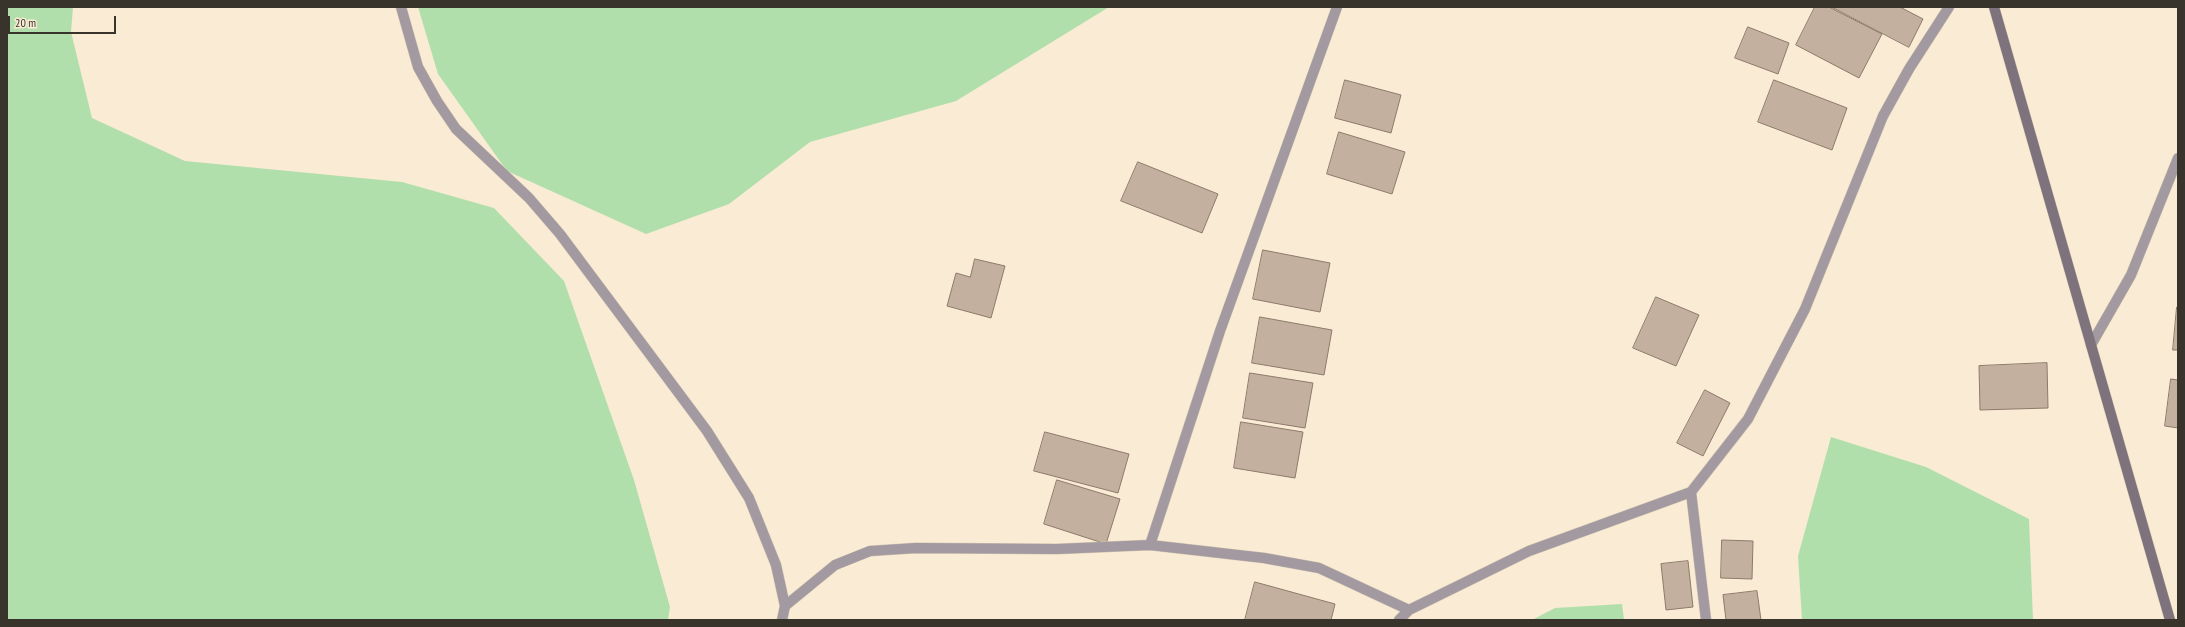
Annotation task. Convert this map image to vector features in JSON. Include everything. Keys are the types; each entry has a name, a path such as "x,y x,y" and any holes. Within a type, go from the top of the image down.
{"street":[{"path":"401,7 418,67 436,101 456,129 529,198 560,234 707,431 748,498 762,528 776,565 785,606 782,620"},
{"path":"1150,545 1220,331 1336,7"},
{"path":"1399,620 1409,610 1529,551 1691,492 1748,419 1805,309 1883,116 1909,69 1949,7"},
{"path":"1994,7 2170,620"},
{"path":"2091,345 2131,275 2178,158"},
{"path":"1691,492 1706,620"},
{"path":"785,606 835,565 870,550 916,548 1057,549 1150,545 1264,558 1319,568 1409,610"}],"green space":[{"path":"7,7 73,7 71,32 92,118 185,161 402,182 494,208 564,281 634,480 670,607 668,620 7,620"},
{"path":"418,7 1109,7 956,101 810,142 729,204 646,234 507,171 438,74"},
{"path":"1831,437 1926,467 2029,519 2033,620 1802,620 1798,556"},
{"path":"1622,604 1624,620 1532,620 1555,608"}],"building":[{"path":"1815,7 1829,7 1882,34 1859,78 1796,45"},
{"path":"1832,7 1900,7 1923,19 1909,47"},
{"path":"1748,27 1789,43 1778,74 1735,58"},
{"path":"1345,80 1401,95 1391,133 1335,118"},
{"path":"1774,80 1847,108 1832,150 1758,122"},
{"path":"1339,132 1405,152 1392,194 1327,174"},
{"path":"1138,162 1218,194 1202,233 1121,201"},
{"path":"1263,250 1330,263 1320,312 1253,299"},
{"path":"975,259 1005,266 991,318 947,306 956,273 970,277"},
{"path":"1656,297 1699,315 1676,366 1633,348"},
{"path":"2177,307 2178,350 2173,350"},
{"path":"1260,317 1332,330 1324,375 1252,363"},
{"path":"2047,363 2048,408 1980,410 1979,366"},
{"path":"1250,373 1313,383 1305,428 1243,418"},
{"path":"2171,379 2178,380 2178,428 2165,426"},
{"path":"1705,390 1730,403 1703,456 1677,443"},
{"path":"1241,422 1303,432 1295,478 1234,468"},
{"path":"1045,432 1129,454 1118,493 1034,471"},
{"path":"1057,480 1120,499 1106,544 1044,524"},
{"path":"1722,540 1753,541 1752,579 1721,578"},
{"path":"1688,561 1693,607 1666,610 1661,564"},
{"path":"1255,582 1335,604 1331,620 1245,620"},
{"path":"1757,591 1761,620 1726,620 1723,595"}]}
